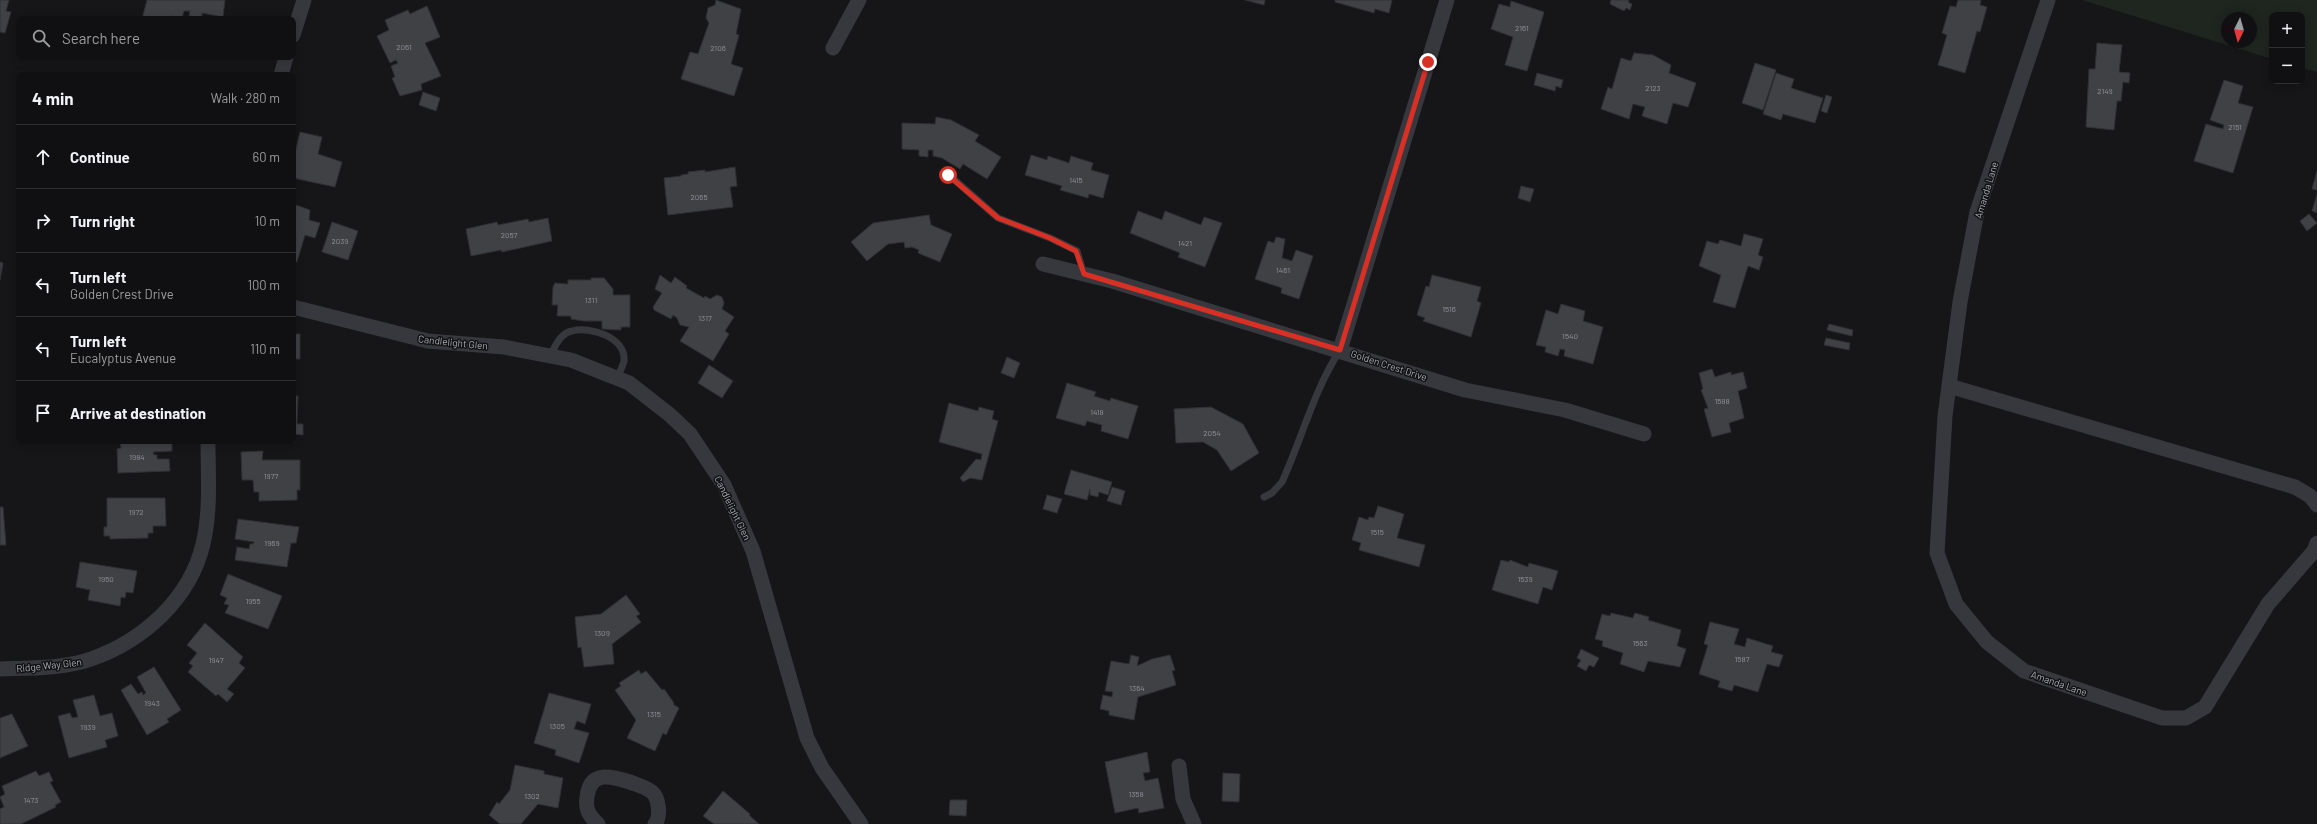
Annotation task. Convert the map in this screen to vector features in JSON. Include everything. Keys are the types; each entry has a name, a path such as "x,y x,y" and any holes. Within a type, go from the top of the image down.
{"street":[{"path":"296,25 304,0"},
{"path":"832,48 859,0"},
{"path":"1340,350 1447,0"},
{"name":"Amanda Lane","path":"2048,0 1977,212 1960,302 1945,416 1937,553 1956,604 1987,642 2024,671 2162,718 2186,718 2205,707 2268,604 2314,551 2317,544"},
{"path":"282,72 285,60"},
{"name":"Golden Crest Drive","path":"1043,264 1084,274 1340,350 1466,390 1565,410 1644,434"},
{"name":"Candlelight Glen","path":"296,308 428,341 504,348 571,360 629,383 664,410 690,434 724,485 753,551 807,738 822,768 861,824"},
{"path":"1949,386 2295,487 2310,496 2317,506"},
{"name":"Ridge Way Glen","path":"0,669 53,666 90,660 124,644 151,627 174,602 191,576 203,545 208,509 208,444"},
{"path":"1179,766 1183,800 1194,824"},
{"path":"598,824 590,817 586,809 587,796 594,781 602,776 612,776 646,788 654,793 658,804 659,823"}],"lane":[{"path":"948,175 998,218 1050,238 1076,251 1084,274"},
{"path":"550,356 558,341 570,331 589,330 607,335 622,348 624,361 617,378"},
{"path":"1264,497 1272,493 1282,482 1319,389 1329,367 1340,350"}],"shaded area":[{"path":"2082,0 2317,0 2317,72 2305,69 2305,12 2269,12 2269,58 2237,48 2257,48 2257,12 2221,12 2221,43"}],"building":[{"path":"0,0 9,0 6,11 11,12 5,33 0,32"},
{"path":"147,0 225,0 223,16 202,13 202,16 189,16 190,11 184,11 183,16 143,16"},
{"path":"716,0 741,9 736,34 739,35 731,64 743,68 734,96 681,79 690,52 698,54 709,23 706,18 708,8 715,5"},
{"path":"1245,0 1265,0 1264,5"},
{"path":"1335,0 1392,0 1389,13 1375,9 1374,13 1335,2"},
{"path":"1611,0 1629,0 1628,2 1632,4 1630,10 1626,8 1624,11 1610,4"},
{"path":"1958,0 1981,0 1980,5 1987,7 1980,32 1977,31 1965,73 1938,65 1947,35 1942,33 1950,6 1956,7"},
{"path":"1511,1 1544,12 1527,71 1505,65 1513,37 1491,29 1499,4 1510,7"},
{"path":"427,6 440,37 425,43 441,76 421,84 422,90 400,96 392,78 395,77 391,66 398,63 396,60 390,63 377,36 389,30 385,20 408,10 410,14"},
{"path":"2097,43 2122,45 2119,72 2130,73 2129,83 2123,82 2121,101 2117,101 2114,130 2086,127 2089,69 2095,69"},
{"path":"1634,53 1653,55 1671,65 1669,73 1696,83 1688,107 1673,103 1667,124 1642,116 1645,107 1633,104 1629,119 1601,109 1608,87 1612,89 1621,58 1631,61"},
{"path":"1755,63 1776,70 1763,110 1742,103"},
{"path":"1537,73 1563,80 1561,88 1556,86 1555,91 1534,85"},
{"path":"1776,73 1794,79 1791,88 1823,98 1815,123 1783,114 1781,120 1763,114"},
{"path":"2224,80 2243,86 2238,103 2253,107 2233,173 2194,161 2206,124 2223,129 2224,125 2210,120"},
{"path":"423,92 440,98 436,111 419,105"},
{"path":"1826,95 1832,97 1827,113 1821,111"},
{"path":"936,117 951,120 979,135 975,141 1001,157 987,179 963,164 960,169 942,158 933,156 933,150 928,150 928,157 919,156 919,150 902,149 902,123 935,124"},
{"path":"300,132 322,137 318,154 342,162 335,187 296,179 296,149"},
{"path":"1031,155 1047,160 1048,156 1069,163 1071,156 1093,163 1091,170 1109,175 1103,198 1089,194 1088,198 1060,190 1062,186 1025,175"},
{"path":"735,167 737,186 730,187 733,207 668,215 664,178 681,176 688,174 688,172 705,170 705,172"},
{"path":"2317,171 2317,190 2312,189"},
{"path":"1521,186 1534,189 1530,202 1518,198"},
{"path":"2317,194 2317,213 2312,211"},
{"path":"296,205 310,210 309,220 320,223 315,238 305,235 297,262"},
{"path":"1138,211 1162,220 1165,211 1201,225 1204,217 1222,223 1205,267 1178,257 1180,253 1130,233"},
{"path":"2309,214 2317,223 2307,231 2300,221"},
{"path":"929,215 931,225 952,234 940,262 918,253 919,250 912,247 905,248 904,242 888,244 867,261 851,242 873,223"},
{"path":"548,218 552,241 502,252 501,250 471,256 466,229 497,222 498,225 528,219 529,222"},
{"path":"332,222 358,231 348,260 322,252"},
{"path":"1744,234 1763,239 1758,255 1763,257 1759,270 1748,266 1735,308 1713,302 1721,275 1699,266 1707,241 1718,244 1720,240 1741,246"},
{"path":"1276,237 1285,239 1282,258 1292,261 1296,250 1313,256 1299,299 1281,293 1282,288 1255,279 1268,241 1274,243"},
{"path":"0,262 3,263 0,280"},
{"path":"660,275 671,283 675,277 687,286 686,288 704,298 705,296 710,299 717,295 722,297 724,303 722,309 734,317 725,331 729,334 713,361 680,341 689,327 680,325 677,318 673,315 671,319 654,310 653,307 662,293 655,289"},
{"path":"1432,275 1481,287 1477,301 1481,303 1471,337 1423,321 1425,318 1417,315 1426,286 1429,287"},
{"path":"591,278 604,278 613,289 613,295 630,295 630,327 621,327 621,330 602,329 602,321 584,321 571,319 571,316 557,316 558,305 552,305 553,287 555,283 568,284 568,280 591,280"},
{"path":"1561,304 1585,311 1583,321 1603,327 1593,364 1564,356 1565,350 1560,349 1558,356 1545,352 1546,347 1536,345 1546,310 1558,314"},
{"path":"1829,324 1853,330 1852,336 1827,330"},
{"path":"296,334 300,334 300,359 296,359"},
{"path":"1826,338 1850,343 1849,350 1824,345"},
{"path":"1007,357 1020,363 1014,378 1001,373"},
{"path":"709,365 733,381 722,398 698,383"},
{"path":"1712,369 1715,377 1731,372 1731,375 1743,372 1747,388 1738,391 1744,418 1729,423 1731,432 1712,437 1704,409 1708,408 1701,390 1703,389 1699,373"},
{"path":"1067,383 1096,392 1094,396 1110,401 1111,398 1138,406 1128,439 1101,431 1102,425 1087,421 1085,426 1056,418"},
{"path":"296,396 298,396 297,424 303,424 303,435 296,434"},
{"path":"949,403 978,411 979,407 994,411 992,419 998,421 982,480 970,478 963,482 960,478 976,459 981,460 982,454 939,442"},
{"path":"1211,407 1243,424 1259,453 1231,471 1217,450 1203,442 1176,443 1174,409"},
{"path":"120,444 172,444 172,451 153,452 154,455 157,455 157,459 169,459 170,471 118,473 117,449 121,448"},
{"path":"263,451 262,460 300,460 300,490 297,490 297,500 259,501 259,492 254,492 253,480 242,480 241,452"},
{"path":"1071,470 1112,482 1108,495 1099,492 1098,497 1090,495 1090,489 1087,500 1064,494"},
{"path":"1112,487 1125,491 1121,505 1107,501"},
{"path":"1047,495 1062,499 1057,513 1043,509"},
{"path":"107,498 165,498 166,526 153,526 153,533 148,533 148,538 110,539 110,536 104,536 104,527 107,527"},
{"path":"1378,506 1404,514 1397,538 1425,545 1419,567 1359,550 1361,543 1352,540 1359,517 1368,520 1369,517 1374,518"},
{"path":"0,507 3,507 6,545 0,545"},
{"path":"238,519 299,527 296,543 291,543 287,567 235,560 237,547 249,549 250,544 253,544 254,542 235,539"},
{"path":"1501,560 1509,562 1510,560 1528,567 1529,563 1558,571 1552,590 1543,587 1538,604 1492,590"},
{"path":"80,562 137,571 133,593 126,592 125,598 121,597 120,606 88,600 90,590 76,587"},
{"path":"228,574 282,596 268,629 225,613 229,605 224,604 227,598 220,595"},
{"path":"626,595 640,614 636,616 641,622 612,644 614,664 584,667 581,647 578,648 575,617 601,614"},
{"path":"1611,613 1633,618 1635,613 1649,617 1648,620 1681,630 1677,646 1686,649 1680,667 1648,661 1644,672 1620,664 1623,653 1602,646 1603,641 1595,639 1602,614 1610,616"},
{"path":"1710,622 1739,629 1734,644 1745,647 1747,638 1773,646 1771,652 1783,655 1779,667 1767,664 1758,692 1734,685 1732,691 1718,687 1720,681 1699,674 1708,645 1704,644"},
{"path":"205,623 243,657 239,663 245,668 227,689 234,694 227,702 218,694 216,696 188,672 193,666 189,663 197,653 187,645"},
{"path":"1581,649 1599,658 1594,667 1589,665 1586,671 1577,666 1581,660 1577,658"},
{"path":"1131,655 1139,657 1137,666 1152,659 1170,655 1175,670 1172,671 1176,685 1138,697 1134,720 1109,715 1109,711 1100,709 1103,695 1112,697 1113,692 1105,691 1111,661 1129,664"},
{"path":"154,667 181,710 167,719 169,722 147,735 121,690 131,684 138,694 142,692 143,695 146,693 137,677"},
{"path":"639,670 641,674 646,671 662,690 664,689 674,703 673,704 679,708 666,735 663,733 655,751 627,738 636,720 615,690 621,686 619,683"},
{"path":"549,693 591,704 585,724 577,721 574,729 589,733 579,763 555,755 556,750 534,743"},
{"path":"94,695 100,716 112,713 118,736 105,740 107,747 69,758 58,716 70,713 72,718 78,717 73,700"},
{"path":"12,714 28,746 0,758 0,718"},
{"path":"1147,752 1150,772 1143,773 1145,781 1158,778 1164,808 1139,813 1138,808 1115,813 1105,762"},
{"path":"515,765 544,771 544,774 563,778 558,808 538,804 521,824 500,824 489,815 497,802 499,804 510,790"},
{"path":"36,771 39,776 49,772 53,781 50,782 61,802 55,805 56,807 21,824 0,824 0,809 4,807 0,797 5,794 2,786"},
{"path":"1223,773 1240,774 1239,802 1222,801"},
{"path":"723,791 750,814 749,815 759,824 714,824 703,816"},
{"path":"950,800 967,800 966,816 949,815"}],"route":[{"path":"948,175 998,218 1050,238 1076,251 1084,274 1112,280 1340,350 1428,62"}]}
